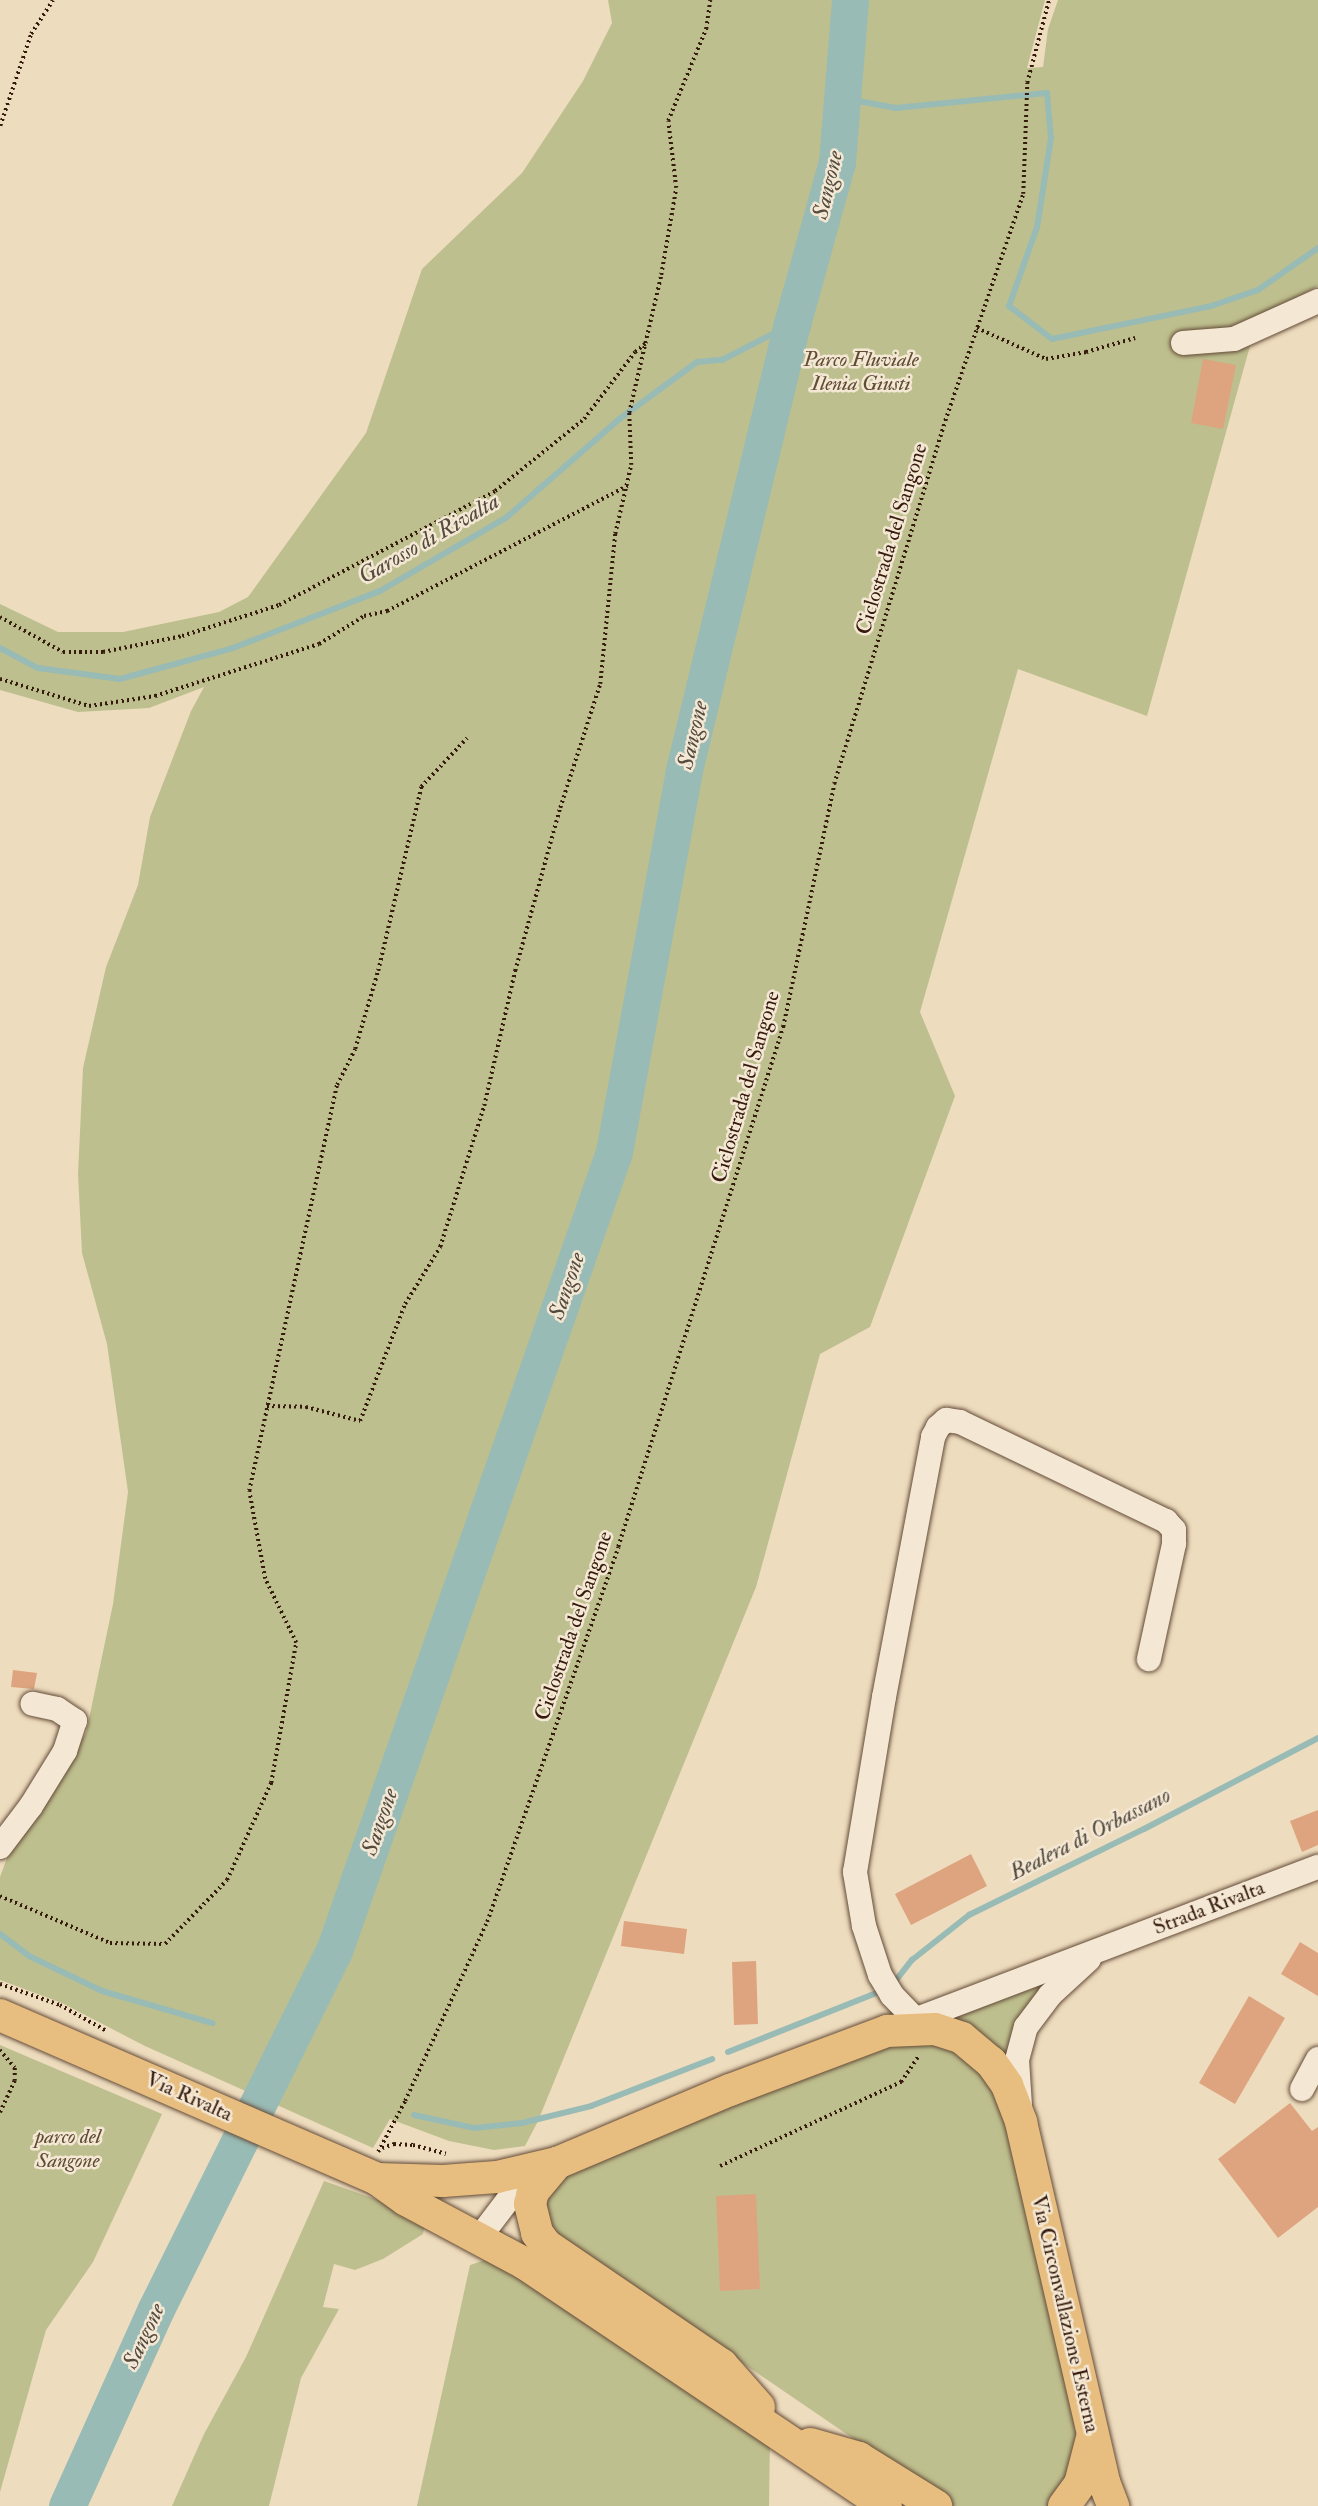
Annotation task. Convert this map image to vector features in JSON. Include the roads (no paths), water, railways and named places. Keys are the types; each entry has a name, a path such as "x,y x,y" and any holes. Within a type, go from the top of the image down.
{"main road":[{"name":"Via Rivalta","path":"0,2015 146,2079 370,2168"},
{"name":"Via Circonvallazione Esterna","path":"913,2027 962,2038 991,2062 1007,2085 1020,2122 1093,2433 1113,2506"},
{"path":"370,2168 443,2181 497,2177 557,2163 730,2090 913,2027"},
{"path":"557,2163 533,2192 530,2204 532,2218 546,2245 722,2365 785,2437 859,2458 936,2506"},
{"path":"370,2168 407,2200 524,2263 886,2506"},
{"path":"1064,2506 1080,2484 1093,2433"}],"street":[{"path":"1183,342 1234,339 1318,301"},
{"path":"913,2027 880,1975 864,1926 855,1872 933,1437 943,1422 960,1422 1166,1521 1174,1530 1174,1544 1149,1659"},
{"path":"0,1847 31,1806 65,1751 75,1721 57,1709 33,1704"},
{"name":"Strada Rivalta","path":"913,2027 1100,1950 1318,1867"},
{"name":"Strada Rivalta","path":"1020,2122 1017,2060 1026,2027 1050,1995 1100,1950"},
{"path":"1302,2089 1318,2059"},
{"path":"479,2238 514,2192 557,2163"}],"waterway":[{"name":"Sangone","path":"67,2506 156,2309 334,1951 614,1152 685,766 792,324 837,162 850,0"},
{"path":"842,98 896,108 1047,93 1051,138 1037,227 1009,306 1052,339 1211,306 1258,290 1318,248"},
{"name":"Garosso di Rivalta","path":"0,648 38,668 120,679 233,648 380,591 507,517 618,420 697,362 722,360 792,324"},
{"name":"Bealera di Orbassano","path":"893,1984 912,1960 969,1915 1144,1829 1318,1738"},
{"name":"Bealera di Orbassano","path":"0,1934 29,1956 102,1991 212,2023"},
{"name":"Bealera di Orbassano","path":"728,2052 876,1993"},
{"name":"Bealera di Orbassano","path":"414,2115 474,2128 522,2123 591,2106 712,2059"}],"park label":[{"name":"Parco Fluviale Ilenia Giusti","path":"861,372"},
{"name":"parco del Sangone","path":"68,2149"}]}
